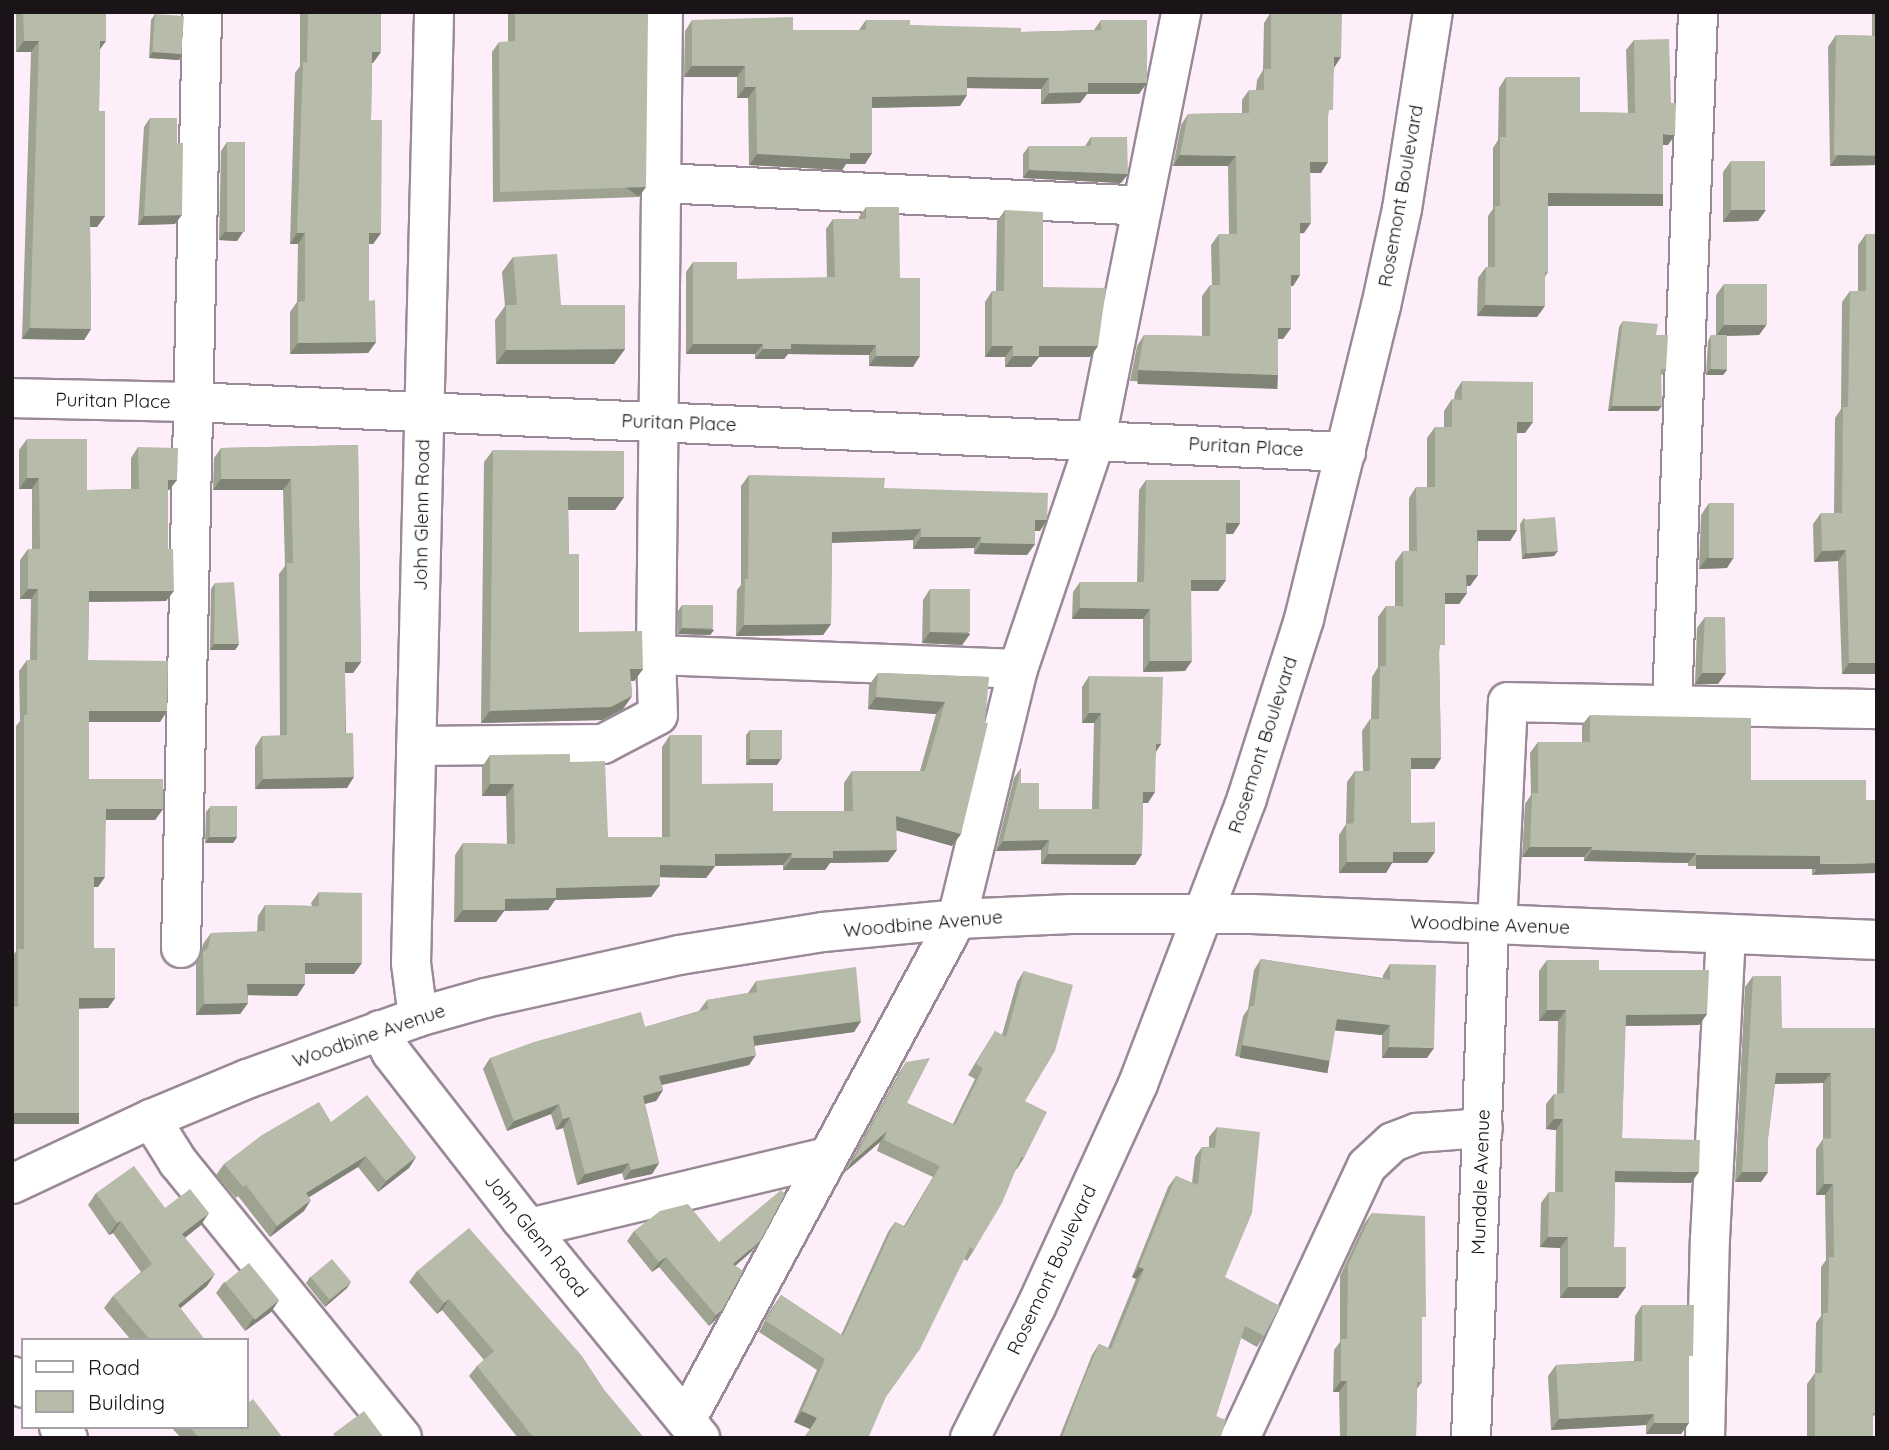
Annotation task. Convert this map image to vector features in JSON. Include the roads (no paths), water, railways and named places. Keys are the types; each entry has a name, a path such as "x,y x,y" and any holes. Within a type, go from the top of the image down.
{"street":[{"path":"181,948 191,402 202,12"},
{"name":"John Glenn Road","path":"418,1017 411,963 434,12"},
{"path":"416,746 603,744 658,715 656,655 661,422 663,12"},
{"path":"693,1429 828,1157 957,919 1018,669 1096,439 1181,12"},
{"name":"Rosemont Boulevard","path":"970,1438 1036,1307 1138,1084 1247,798 1304,619 1346,453 1402,209 1433,12"},
{"path":"1698,12 1672,705 1877,709"},
{"path":"661,183 1142,206"},
{"name":"Puritan Place","path":"12,398 191,402 1096,439 1346,453"},
{"path":"656,655 1018,669"},
{"name":"Mundale Avenue","path":"1471,1438 1493,926 1508,702 1672,705"},
{"name":"Woodbine Avenue","path":"12,1184 151,1119 247,1079 418,1017 679,955 823,932 957,919 1204,914 1877,940"},
{"path":"1705,1438 1710,1239 1726,934"},
{"name":"John Glenn Road","path":"380,1030 391,1052 529,1228 693,1429"},
{"path":"151,1119 178,1162 402,1438"},
{"path":"1240,1438 1367,1166 1393,1142 1417,1133 1483,1128"},
{"path":"529,1228 828,1157"}]}
